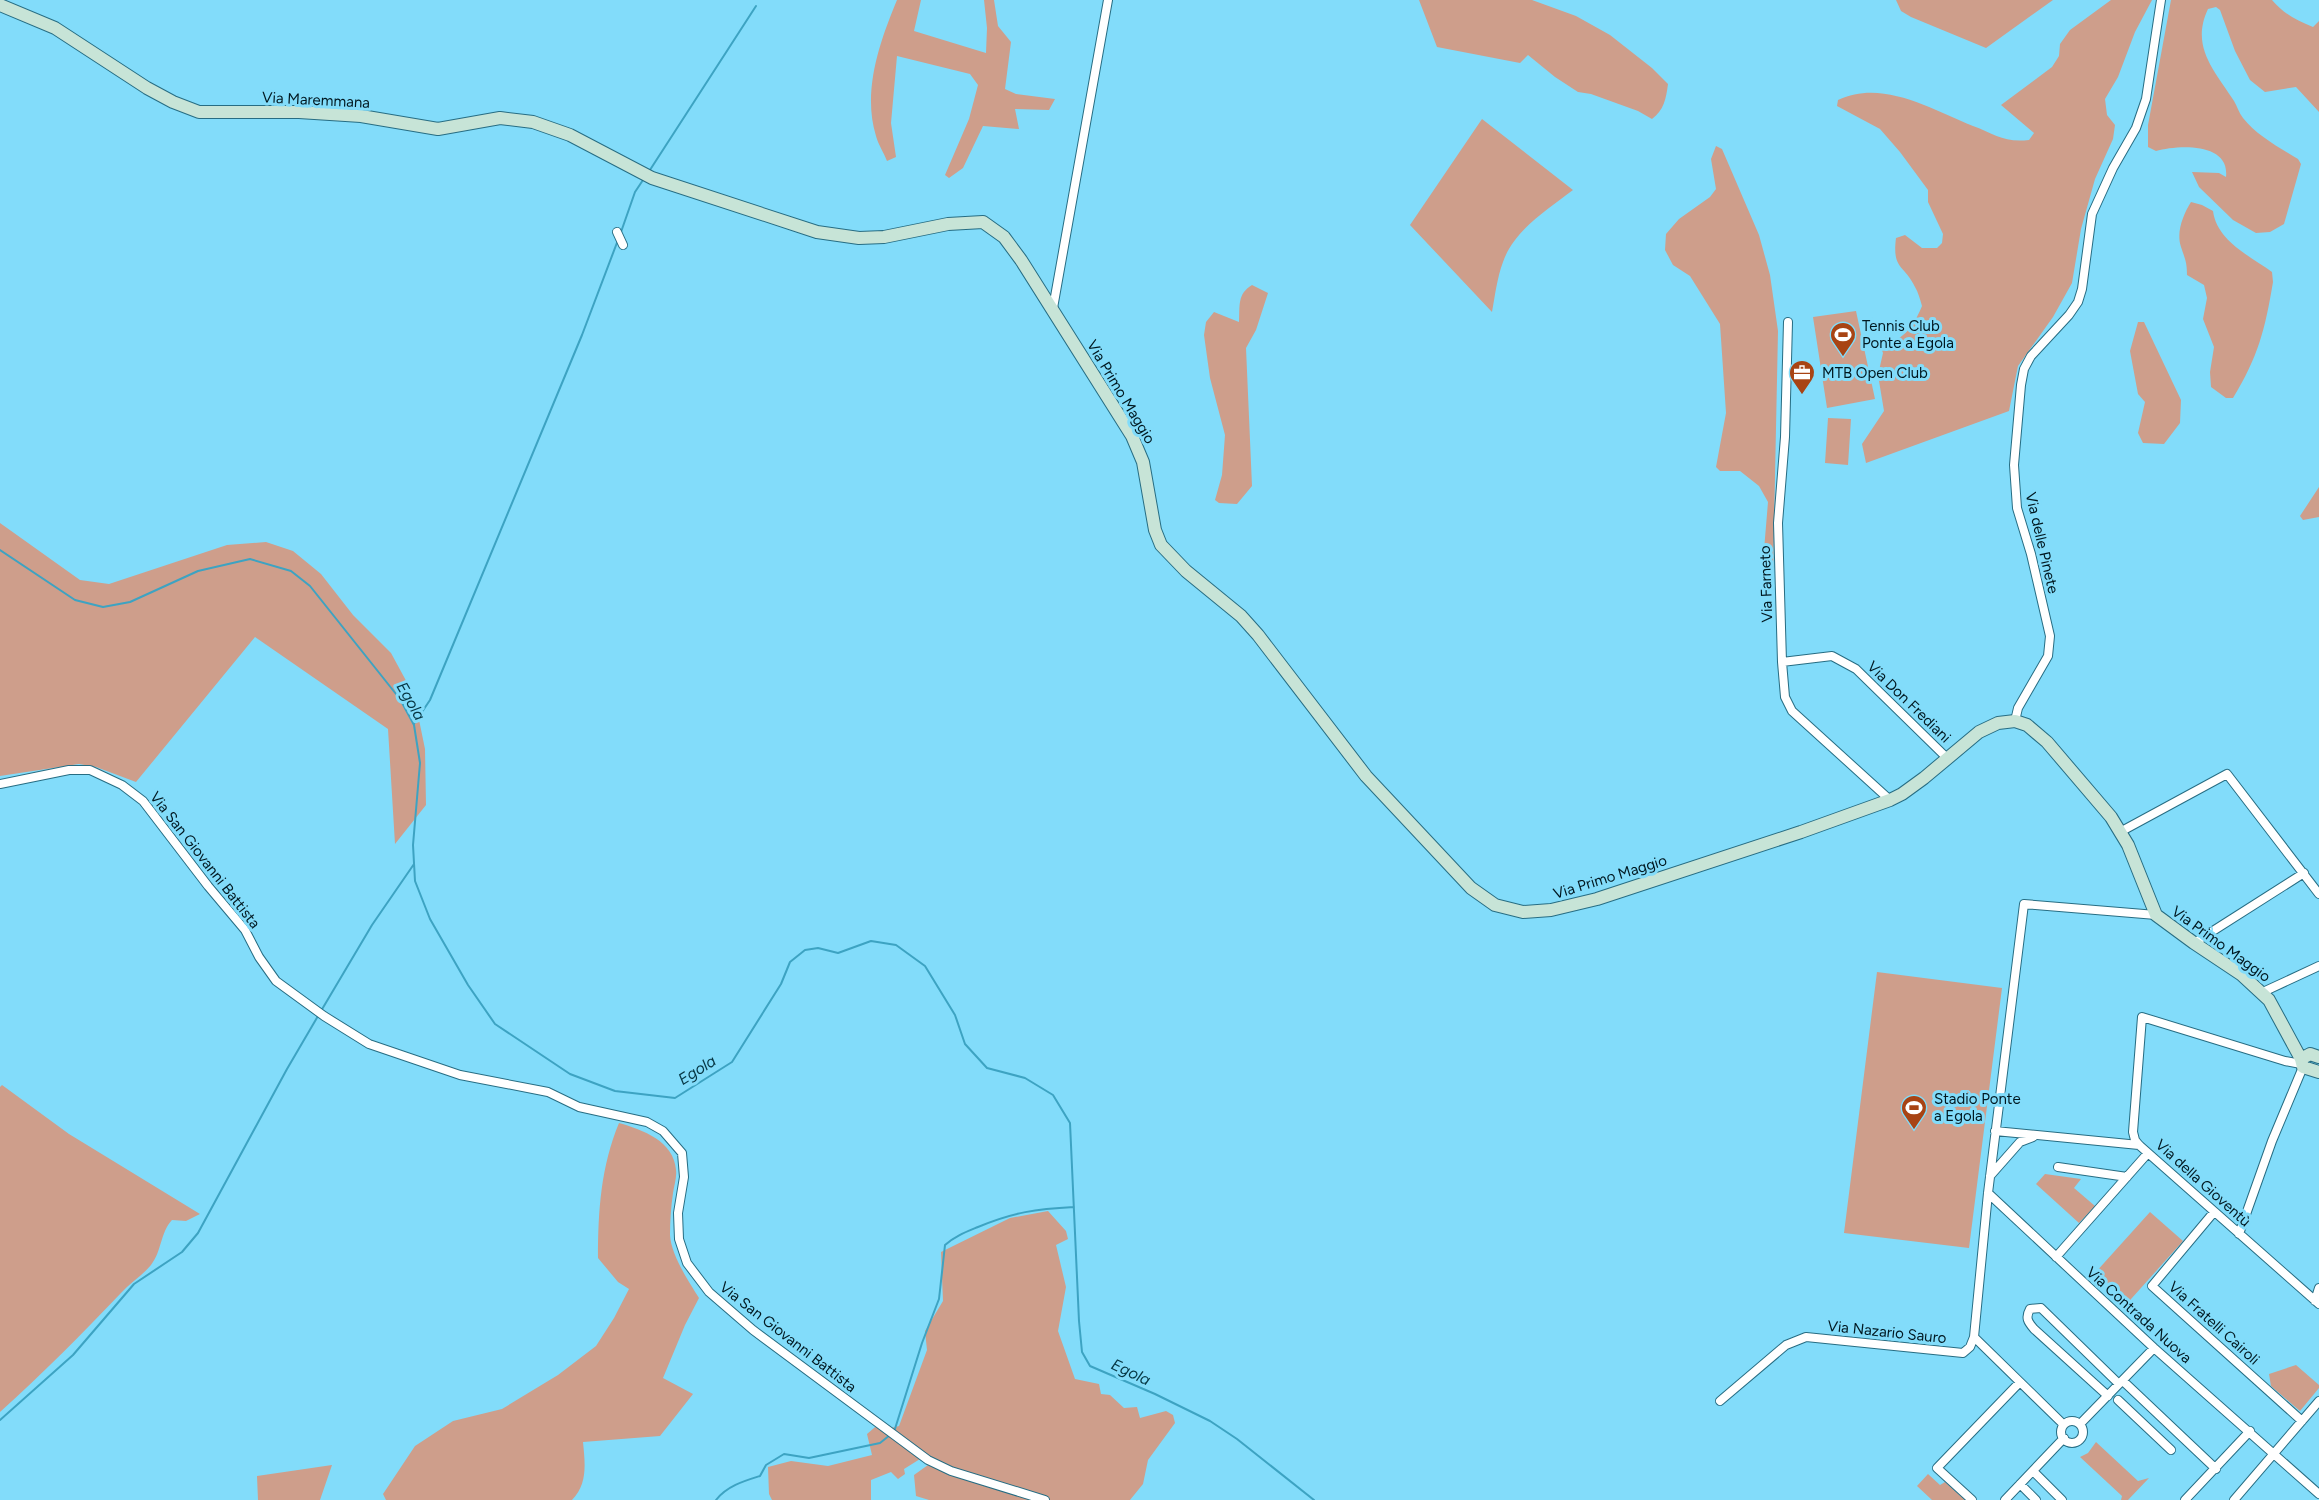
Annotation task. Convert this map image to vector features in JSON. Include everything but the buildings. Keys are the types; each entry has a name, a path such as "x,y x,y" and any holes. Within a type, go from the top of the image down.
{"street":[{"path":"1053,308 1108,0"},
{"name":"Via delle Pinete","path":"2015,721 2018,708 2048,656 2050,636 2031,554 2017,508 2014,465 2021,385 2031,356 2078,302 2082,289 2092,214 2113,168 2136,128 2146,99 2162,0"},
{"name":"Via Maremmana","path":"0,5 55,27 147,88 173,102 199,112 299,112 361,116 438,129 500,118 533,122 570,135 648,176"},
{"name":"Via Primo Maggio","path":"648,176 835,236 884,237 948,224 983,222 1004,237 1053,308 1138,449 1147,477 1155,530 1163,548 1186,572 1241,616 1365,776 1471,888 1490,902 1522,912 1542,912 1574,906 1801,832 1902,794 1990,726 2005,721 2015,721 2027,725 2047,742 2100,802 2120,832 2137,866 2156,915 2263,992 2275,1009 2293,1047 2303,1061"},
{"path":"617,232 623,245"},
{"name":"Via Farneto","path":"1788,322 1785,437 1778,523 1785,697 1792,711 1890,800"},
{"name":"Via Don Frediani","path":"1782,662 1832,656 1856,669 1947,758"},
{"name":"Via San Giovanni Battista","path":"0,784 69,770 90,770 122,784 143,801 245,930 259,957 276,981 324,1016 369,1044 431,1066 490,1082 548,1092 579,1107 647,1122 663,1131 682,1154 684,1177 678,1213 679,1239 687,1263 709,1292 753,1330 928,1460 951,1471 1045,1500"},
{"path":"2120,832 2227,774 2319,894"},
{"path":"2194,943 2304,873"},
{"path":"2063,1424 1974,1337 1995,1131 2024,904 2156,915"},
{"path":"2263,992 2319,966"},
{"name":"Via della Gioventù","path":"2303,1061 2284,1061 2142,1017 2133,1132 2139,1145 2317,1302"},
{"path":"2239,1234 2303,1061 2310,1054 2319,1057"},
{"path":"2303,1061 2319,1072"},
{"path":"1995,1131 2139,1145"},
{"path":"1990,1176 2020,1142 2036,1136"},
{"path":"2056,1257 2148,1153"},
{"path":"2058,1167 2127,1177"},
{"name":"Via Contrada Nuova","path":"1988,1193 2154,1348 2319,1494"},
{"name":"Via Fratelli Cairoli","path":"2214,1212 2152,1286 2302,1422"},
{"path":"2317,1302 2319,1288"},
{"path":"2108,1396 2034,1329 2027,1321 2027,1315 2031,1309 2041,1308 2216,1469"},
{"name":"Via Nazario Sauro","path":"1720,1401 1786,1345 1806,1336 1963,1353 1970,1347 1974,1337"},
{"path":"2080,1424 2154,1348"},
{"path":"1972,1500 1937,1467 2020,1382"},
{"path":"2118,1400 2171,1450"},
{"path":"2234,1500 2319,1401"},
{"path":"2149,1429 2160,1416"},
{"path":"2063,1424 2070,1421 2080,1424"},
{"path":"2063,1424 2061,1431 2069,1443 2078,1441 2083,1432 2080,1424"},
{"path":"2185,1500 2250,1431"},
{"path":"2005,1500 2064,1438"},
{"path":"2033,1471 2062,1500"},
{"path":"2020,1484 2036,1500"},
{"path":"2313,1500 2319,1494"}],"shaded area":[{"path":"897,0 921,0 914,31 986,53 987,28 984,0 994,0 998,26 1011,42 1005,89 1016,94 1055,99 1049,110 1015,109 1019,129 983,126 963,168 949,178 945,175 969,119 978,85 970,74 897,56 891,123 896,157 887,161 877,139 872,119 872,84 879,49"},
{"path":"1419,0 1532,0 1576,16 1610,35 1652,68 1668,84 1664,104 1652,119 1638,111 1591,94 1578,92 1528,55 1520,63 1437,47"},
{"path":"1896,0 2053,0 1986,48 1911,17 1901,11"},
{"path":"2111,0 2152,0 2135,32 2118,77 2105,99 2107,115 2115,125 2113,139 2095,179 2081,229 2072,283 2053,317 2018,366 2009,411 1866,463 1862,444 1884,411 1878,375 1883,353 1879,343 1886,337 1896,340 1905,333 1915,321 1922,306 1915,287 1897,262 1896,238 1905,235 1922,248 1937,248 1942,243 1943,234 1928,202 1928,190 1900,152 1880,129 1837,106 1838,100 1855,94 1889,95 1923,105 2000,137 2020,141 2029,140 2034,133 2001,105 2052,67 2059,56 2060,44 2070,30"},
{"path":"2171,0 2272,0 2286,13 2313,27 2319,21 2319,112 2296,87 2265,92 2250,80 2235,51 2220,10 2216,7 2208,9 2203,23 2203,47 2207,58 2242,116 2261,136 2298,159 2301,164 2284,224 2270,232 2256,233 2233,220 2199,187 2192,172 2219,173 2226,177 2225,166 2220,157 2211,152 2189,147 2156,151 2148,147 2148,125"},
{"path":"1482,119 1573,190 1542,213 1515,240 1501,268 1492,312 1410,225"},
{"path":"1716,146 1722,149 1759,235 1770,275 1778,331 1773,574 1768,574 1764,550 1768,502 1759,486 1740,471 1720,471 1716,467 1726,413 1720,324 1690,276 1673,265 1665,250 1666,234 1679,219 1710,197 1716,189 1711,159"},
{"path":"2191,202 2213,211 2216,222 2228,239 2245,254 2272,272 2270,299 2255,356 2233,398 2226,398 2211,387 2210,372 2214,347 2203,319 2207,298 2204,285 2187,275 2179,235 2185,212"},
{"path":"1252,285 1268,293 1256,330 1246,348 1252,486 1237,504 1219,503 1215,500 1222,475 1225,435 1210,378 1204,335 1206,322 1214,312 1239,322 1242,296"},
{"name":"Tennis Club Ponte a Egola","path":"1856,311 1875,399 1827,408 1813,317"},
{"path":"2138,322 2144,322 2181,400 2180,423 2164,444 2143,443 2138,433 2145,402 2138,394 2130,351"},
{"path":"1828,418 1851,419 1848,465 1825,463"},
{"path":"2319,487 2319,517 2303,520 2300,516"},
{"path":"0,523 80,580 109,584 227,545 266,542 293,551 321,574 353,615 391,653 410,688 425,749 426,805 395,844 388,729 255,637 136,782 96,767 79,764 0,776"},
{"path":"1877,972 2002,988 1969,1248 1844,1233"},
{"path":"2,1085 69,1134 200,1214 186,1221 172,1220 165,1231 155,1260 148,1269 0,1412 0,1087"},
{"path":"619,1123 656,1138 670,1151 674,1160 676,1173 672,1198 671,1243 681,1268 699,1298 663,1378 693,1394 660,1436 583,1442 585,1465 583,1480 572,1500 386,1500 383,1494 415,1446 453,1421 502,1409 558,1375 596,1346 614,1318 629,1289 618,1282 598,1258 598,1240 604,1172"},
{"path":"2045,1174 2081,1179 2074,1188 2095,1206 2079,1223 2036,1184"},
{"path":"1048,1211 1066,1231 1068,1239 1056,1245 1066,1287 1058,1331 1075,1379 1099,1384 1101,1394 1110,1395 1124,1408 1137,1407 1140,1418 1166,1411 1173,1415 1175,1423 1148,1460 1143,1484 1130,1500 929,1500 916,1496 914,1475 928,1465 920,1459 904,1469 905,1474 898,1479 891,1472 871,1480 871,1500 772,1500 769,1494 768,1467 791,1461 828,1466 872,1455 867,1434 881,1422 891,1428 899,1426 927,1350 925,1331 943,1301 941,1252 1010,1218"},
{"path":"2150,1212 2183,1241 2123,1308 2116,1302 2119,1294 2095,1273"},
{"path":"2296,1365 2319,1385 2300,1411 2271,1386 2269,1374"},
{"path":"2096,1442 2138,1481 2149,1478 2128,1500 2121,1500 2122,1496 2080,1457 2088,1453"},
{"path":"332,1465 320,1500 258,1500 257,1476"},
{"path":"1928,1474 1940,1485 1945,1482 1965,1500 1932,1500 1917,1486"}],"waterway":[{"path":"648,173 756,6"},
{"path":"621,232 635,192 643,180"},
{"path":"414,724 430,700 582,335 618,240"},
{"name":"Egola","path":"0,550 75,600 103,607 130,602 198,571 250,559 291,571 310,586 400,699 414,725 420,763 413,845 415,881 430,919 468,985 495,1024 570,1074 615,1091 675,1098 732,1062 781,984 790,962 805,950 818,948 838,953 871,941 896,945 925,966 955,1015 965,1044 987,1068 1025,1078 1053,1095 1070,1123 1079,1321 1082,1352 1090,1366 1210,1421 1237,1439 1314,1500"},
{"path":"321,1011 372,925 414,864"},
{"path":"0,1420 73,1355 134,1284 182,1252 198,1233 318,1016"},
{"path":"894,1432 922,1343 939,1299 945,1245 965,1233 1003,1218 1037,1210 1074,1207"},
{"path":"716,1500 731,1488 760,1476 766,1465 784,1454 809,1458 880,1443 890,1435"}],"place":[{"name":"Tennis Club Ponte a Egola","path":"1843,358"},
{"name":"MTB Open Club","path":"1802,396"},
{"name":"Stadio Ponte a Egola","path":"1914,1131"}]}
